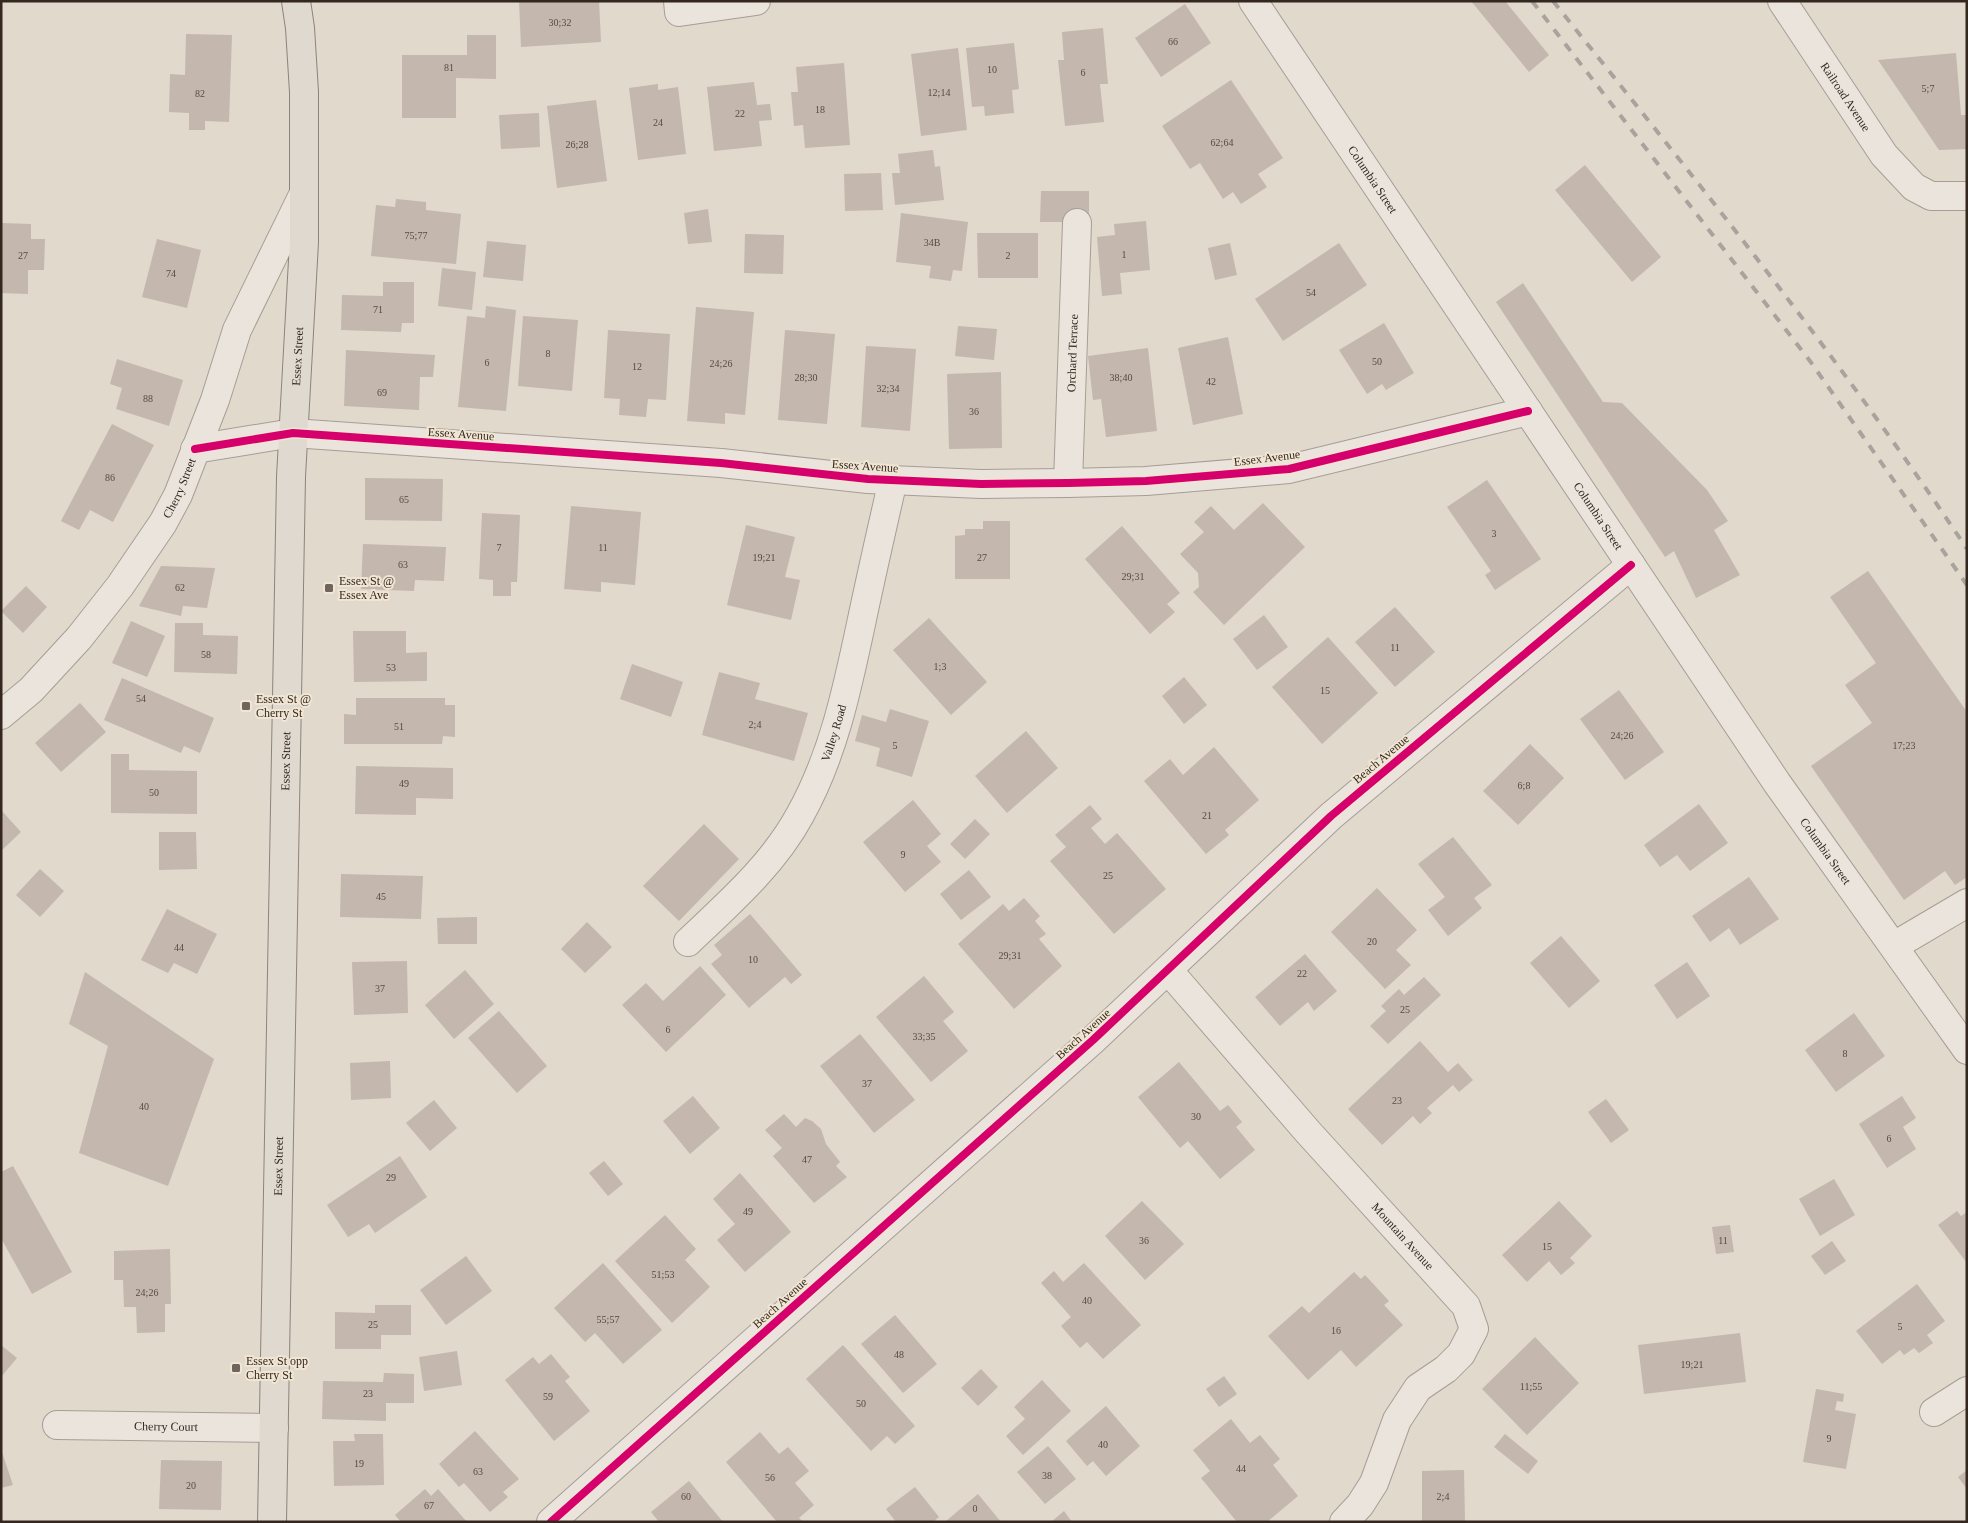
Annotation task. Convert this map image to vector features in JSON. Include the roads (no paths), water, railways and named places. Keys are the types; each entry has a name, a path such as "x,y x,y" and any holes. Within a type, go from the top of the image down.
{"main road":[{"name":"Essex Street","path":"272,1522 292,433 304,242 304,92 300,28 296,1"}],"street":[{"path":"678,1 679,12 756,1"},
{"name":"Columbia Street","path":"1253,1 1778,783 1967,1050"},
{"name":"Railroad Avenue","path":"1782,1 1884,155 1914,187 1931,196 1967,196"},
{"name":"Cherry Street","path":"5,709 31,690 79,638 120,586 164,523 178,495 215,400 237,330 304,193"},
{"name":"Orchard Terrace","path":"1068,483 1077,223"},
{"name":"Essex Avenue","path":"195,449 292,433 711,463 868,479 981,484 1146,481 1289,469 1528,411"},
{"name":"Valley Road","path":"688,942 741,892 774,854 800,816 823,768 843,707 893,480"},
{"name":"Beach Avenue","path":"551,1522 1086,1047 1331,816 1631,565"},
{"path":"1894,946 1967,903"},
{"name":"Mountain Avenue","path":"1168,970 1308,1132 1466,1306 1474,1329 1461,1354 1446,1369 1418,1388 1397,1420 1374,1483 1355,1516"},
{"path":"1934,1412 1967,1391"},
{"name":"Cherry Court","path":"57,1425 274,1428"}],"railway":[{"path":"1532,1 1810,361 1967,585"},
{"path":"1553,1 1766,270 1869,408 1967,549"}],"place":[{"name":"Essex St @ Essex Ave","path":"329,588"},
{"name":"Essex St @ Cherry St","path":"246,706"},
{"name":"Essex St opp Cherry St","path":"236,1368"}]}
